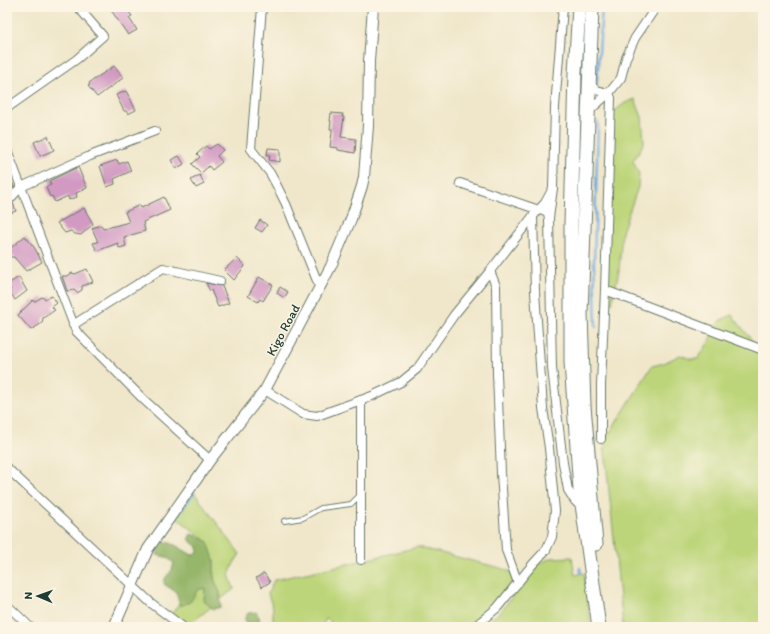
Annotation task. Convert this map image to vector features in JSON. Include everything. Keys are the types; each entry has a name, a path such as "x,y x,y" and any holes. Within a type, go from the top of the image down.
{"highway":[{"path":"579,7 575,73 571,224 571,362 575,434 582,508 599,627"},
{"path":"592,7 581,313 584,406 596,544 608,627"}],"street":[{"path":"7,108 77,59 103,36 78,7"},
{"path":"262,7 251,150 270,173 276,184 286,204 320,288"},
{"name":"Kigo Road","path":"114,627 148,548 210,460 265,390 331,266 351,218 363,182 368,126 369,61 373,7"},
{"path":"549,219 553,188 555,107 563,7"},
{"path":"588,112 609,93 621,78 626,58 635,38 656,7"},
{"path":"589,82 597,91 609,93"},
{"path":"601,439 601,385 611,98 609,93"},
{"path":"7,202 21,187 90,156 155,130"},
{"path":"7,150 76,331 143,399 210,460"},
{"path":"460,183 536,213 544,210 548,213 552,368 561,447 568,490 574,501 582,508"},
{"path":"265,390 303,414 312,416 325,414 401,382 417,369 454,315 545,203 553,188"},
{"path":"474,627 497,608 546,550 552,537 555,511 549,448 543,408 535,292 536,213"},
{"path":"73,325 163,268 220,282"},
{"path":"490,271 496,286 497,374 503,516 506,550 518,583"},
{"path":"605,290 763,350"},
{"path":"361,400 361,560"},
{"path":"7,468 132,586 160,611 183,627"},
{"path":"7,605 30,627"}],"lane":[{"path":"284,521 303,518 321,508 351,504 361,494"}],"green space":[{"path":"635,99 642,117 644,143 633,161 639,174 638,187 622,232 619,271 612,303 605,303 612,113 625,103"},
{"path":"732,315 759,349 763,378 763,627 623,627 604,442 652,366 664,363 680,355 691,359 698,359 710,340 719,321"},
{"path":"193,491 240,554 229,575 234,589 221,599 214,579 214,560 208,542 176,517"},
{"path":"191,534 208,542 214,560 214,579 220,593 221,607 213,609 204,601 205,588 198,590 190,602 180,606 176,592 164,584 165,579 172,570 174,563 166,557 157,555 159,548 165,541 192,555 198,553 198,547 191,542 189,538"},
{"path":"418,547 504,569 512,573 514,580 499,603 470,627 327,627 331,622 327,618 321,627 273,627 273,609 268,594 274,580"},
{"path":"572,557 575,575 584,573 591,627 482,627 502,610 519,587 527,579 536,565 551,558"},
{"path":"205,588 204,601 211,607 189,625 172,614 179,603 180,606 198,589"},
{"path":"256,612 259,617 261,627 246,627 245,618 248,613"}],"building":[{"path":"109,7 125,7 132,16 129,18 137,30 128,35"},
{"path":"114,66 123,78 97,97 88,86 90,85 89,83"},
{"path":"126,91 136,110 128,114 124,111 116,95"},
{"path":"331,113 343,114 342,117 344,117 341,137 356,139 355,153 330,147 332,133 332,129 330,129"},
{"path":"48,136 54,150 40,156 34,142"},
{"path":"217,144 223,150 217,156 222,162 212,170 209,166 201,173 192,164 200,157 197,154 206,146 209,149"},
{"path":"268,148 280,149 280,162 269,160 270,155 267,155"},
{"path":"179,156 184,164 176,169 171,160"},
{"path":"117,160 119,164 127,161 131,171 114,179 115,184 107,187 100,166"},
{"path":"78,167 87,188 76,193 77,197 69,200 68,196 55,202 52,196 50,197 46,187 51,185 49,181"},
{"path":"200,175 204,184 196,188 191,180"},
{"path":"12,182 14,186 7,194 7,183"},
{"path":"164,197 170,210 143,222 145,231 124,237 126,246 119,248 118,243 97,251 93,243 98,242 92,228 101,225 103,229 129,222 125,212 140,205 141,208"},
{"path":"13,203 16,211 7,214 7,207"},
{"path":"84,208 93,224 81,235 75,234 71,231 65,233 57,223"},
{"path":"260,220 267,225 262,232 255,228"},
{"path":"25,236 34,247 42,262 26,271 14,257 10,257 7,254 7,251"},
{"path":"237,258 245,266 234,280 224,270"},
{"path":"87,269 93,282 82,286 82,290 77,293 74,290 67,291 62,276 67,276 72,273 75,274"},
{"path":"19,277 27,291 15,300 9,290 11,290 8,284"},
{"path":"259,277 273,285 263,301 260,299 258,302 248,296"},
{"path":"206,283 222,286 229,303 218,307 211,290 210,291"},
{"path":"280,287 288,292 284,298 277,293"},
{"path":"52,296 57,303 52,307 55,310 43,318 42,323 31,330 18,315 33,300 34,302 42,297 45,299"},
{"path":"264,573 270,582 262,587 256,578"}],"waterway":[{"path":"597,83 602,7"},
{"path":"596,327 594,263 598,122"},
{"path":"176,518 194,493"},
{"path":"163,540 173,523"},
{"path":"580,568 581,573"}]}
